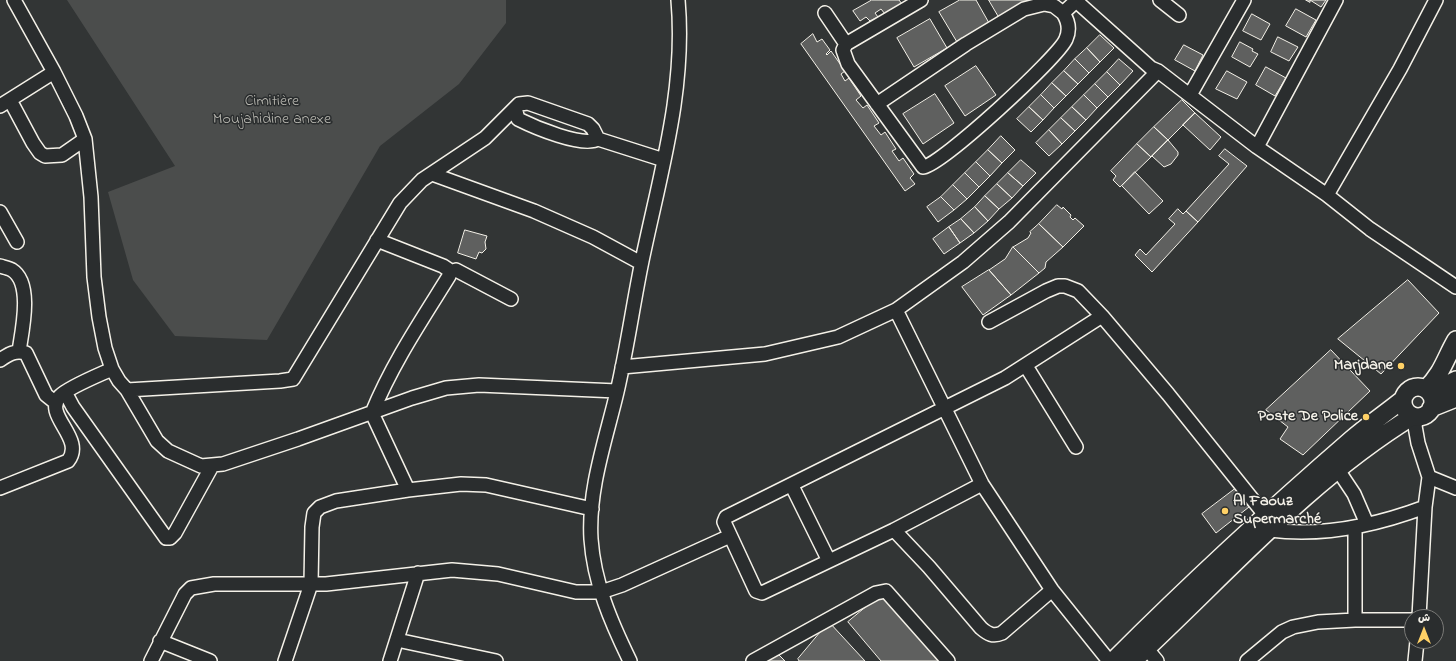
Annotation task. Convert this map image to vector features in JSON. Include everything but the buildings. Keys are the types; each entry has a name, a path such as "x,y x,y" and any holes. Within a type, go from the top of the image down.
{"main road":[{"path":"1113,661 1180,594 1268,523 1386,432 1415,417 1428,413 1426,394 1434,364 1452,347"},
{"path":"1426,394 1456,380"},
{"path":"1134,661 1152,655 1268,523 1353,438 1402,400 1409,389 1426,394 1456,398"},
{"path":"1402,400 1405,410 1415,417"}],"street":[{"path":"14,0 54,72 76,116 85,139 91,197 94,277 100,323 112,369 119,381 127,390 157,441 168,451 201,466 223,464 290,442 412,398 446,388 478,385 617,391"},
{"path":"630,661 601,592 593,559 591,537 592,509 602,452 617,391 641,263 664,160 680,61 678,0"},
{"path":"877,104 966,44 1024,9 1044,4 1054,6 1063,13 1069,28 1063,46 1013,97 929,167 922,167 848,64 843,50 846,44 921,0"},
{"path":"1063,13 1076,0 1151,68 1158,70 1257,147 1326,195 1370,229 1456,287"},
{"path":"1160,0 1179,15"},
{"path":"1190,96 1244,0"},
{"path":"1257,147 1336,0"},
{"path":"1326,195 1400,69 1436,0"},
{"path":"825,13 846,44"},
{"path":"622,367 766,354 838,337 896,310 983,246 1041,190 1158,70"},
{"path":"54,72 5,103 36,148 45,156 62,155 85,139"},
{"path":"127,390 293,379 322,335 400,203 414,187 485,138 519,104 528,103 588,124 593,129 598,139 664,160"},
{"path":"515,108 518,119 537,128 584,142 593,142 598,139"},
{"path":"432,174 534,211 593,237 641,263"},
{"path":"0,212 17,242"},
{"path":"377,240 443,266 449,270 449,273"},
{"path":"0,266 12,270 22,282 25,306 20,351"},
{"path":"408,490 372,413 382,388 449,273 456,270 511,298"},
{"path":"989,322 1058,286 1065,286 1078,291 1102,316 1168,394 1268,523 1308,533 1361,526 1399,517 1425,506"},
{"path":"896,310 982,484 1052,590 1109,661"},
{"path":"982,484 894,530 760,593 756,591 724,522 726,517 945,410 1026,366 1102,316"},
{"path":"0,360 12,352 20,351 26,353 46,395 56,404"},
{"path":"1026,366 1076,447"},
{"path":"0,488 63,463 71,457 73,447 58,416 56,404 61,395 65,392 112,369"},
{"path":"65,392 73,407 166,538 170,538 175,533 212,466"},
{"path":"1415,417 1418,443 1429,477 1425,506 1419,609"},
{"path":"1338,470 1354,494 1361,526 1355,620"},
{"path":"1429,477 1456,488"},
{"path":"285,661 311,584 312,527 316,510 336,501 461,484 486,485 592,509"},
{"path":"792,486 829,561"},
{"path":"894,530 929,567 980,628 989,634 997,635 1002,633 1052,590"},
{"path":"151,661 185,594 191,588 214,584 253,582 311,584 452,570 482,572 576,592 601,592 622,585 730,536"},
{"path":"390,661 418,573"},
{"path":"753,661 876,593 886,591 948,661"},
{"path":"1247,661 1282,632 1293,627 1318,622 1404,620"},
{"path":"397,640 496,661"},
{"path":"160,641 210,661"},
{"path":"1415,661 1416,649"}],"green space":[{"name":"Cimitière Moujahidine anexe","path":"67,0 506,0 506,23 459,84 380,146 267,340 175,336 133,280 108,192 175,166"}],"place":[{"name":"Marjdane","path":"1401,366"},
{"name":"Poste De Police","path":"1366,417"},
{"name":"Al Faouz Supermarché","path":"1225,511"}]}
